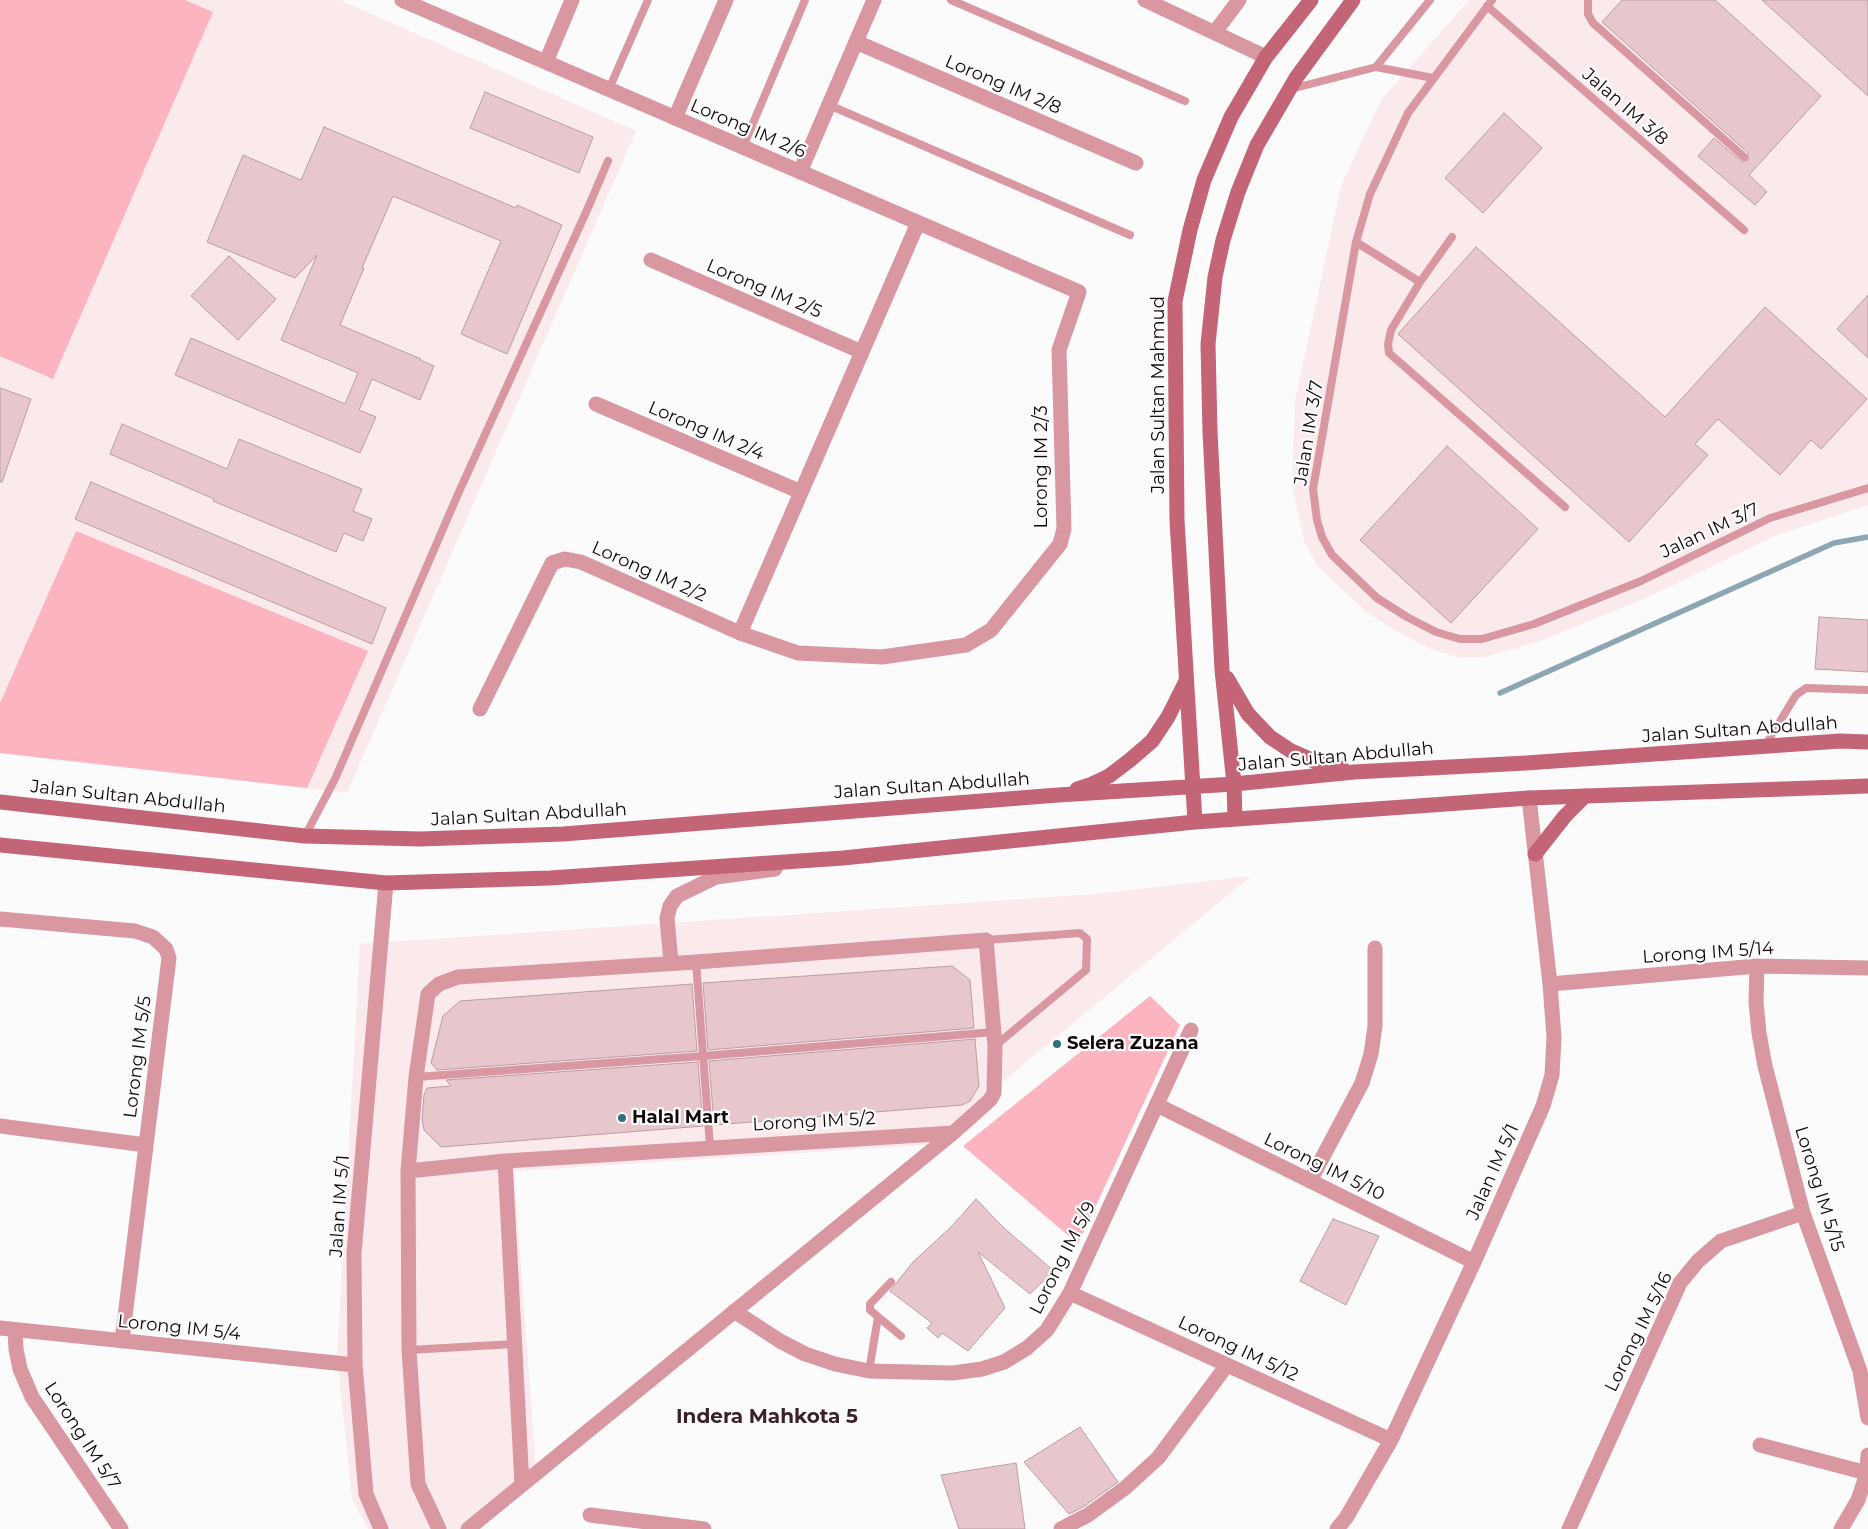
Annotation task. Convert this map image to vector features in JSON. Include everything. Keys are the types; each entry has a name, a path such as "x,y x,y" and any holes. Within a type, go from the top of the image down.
{"main road":[{"name":"Jalan Sultan Mahmud","path":"1195,822 1177,520 1175,301 1190,230 1204,180 1231,117 1266,57 1311,0"},
{"path":"1235,819 1234,784 1222,670 1210,432 1208,344 1215,277 1223,240 1238,192 1257,145 1289,90 1353,0"},
{"path":"1222,670 1248,714 1270,738 1291,752 1314,761 1354,772"},
{"path":"1058,795 1092,784 1109,776 1152,741 1168,717 1187,679"},
{"name":"Jalan Sultan Abdullah","path":"0,802 306,836 420,839 562,834 1058,795 1234,784 1354,772 1536,762 1840,741 1868,742"},
{"path":"0,845 386,883 550,878 843,858 1195,822 1529,798 1868,786"},
{"path":"1536,854 1565,816 1585,796"}],"street":[{"path":"546,62 572,0"},
{"path":"674,118 726,0"},
{"path":"800,172 874,0"},
{"path":"1215,32 1238,0"},
{"name":"Lorong IM 2/6","path":"408,1 674,118 1080,292"},
{"path":"1149,1 1266,57"},
{"name":"Lorong IM 2/8","path":"856,42 1136,163"},
{"path":"740,633 918,223"},
{"name":"Lorong IM 2/5","path":"650,260 862,352"},
{"name":"Lorong IM 2/3","path":"740,633 798,653 882,657 966,645 991,630 1060,544 1064,528 1060,350 1080,292"},
{"name":"Lorong IM 2/4","path":"596,404 801,492"},
{"name":"Lorong IM 2/2","path":"480,709 552,563 565,559 581,562 740,633"},
{"name":"Jalan IM 5/1","path":"1337,1529 1346,1518 1391,1440 1474,1262 1543,1106 1552,1075 1554,1037 1550,984 1529,798"},
{"path":"671,963 667,918 670,906 677,896 716,877 843,858"},
{"name":"Jalan IM 5/1","path":"381,1529 366,1494 355,1365 354,1253 386,883"},
{"name":"Lorong IM 5/5","path":"0,920 135,931 153,937 166,949 169,958 122,1341"},
{"path":"439,1529 418,1484 408,1350 408,1171 416,1077 428,994 439,984 458,976 696,962 986,940 994,1039 993,1098 468,1529"},
{"path":"1310,1181 1362,1083 1371,1054 1376,1026 1375,948"},
{"name":"Lorong IM 5/14","path":"1550,984 1757,966 1868,968"},
{"name":"Lorong IM 5/15","path":"1757,966 1756,1002 1765,1066 1803,1213 1864,1370 1868,1418"},
{"name":"Lorong IM 5/9","path":"734,1311 780,1341 805,1354 835,1364 869,1371 953,1373 982,1369 1004,1362 1027,1348 1047,1330 1070,1293 1191,1030"},
{"name":"Lorong IM 5/10","path":"1157,1105 1474,1262"},
{"path":"0,1126 146,1145"},
{"name":"Lorong IM 5/2","path":"408,1171 505,1161 952,1133"},
{"path":"505,1161 522,1486"},
{"name":"Lorong IM 5/16","path":"1569,1529 1680,1283 1698,1261 1722,1241 1803,1213"},
{"name":"Lorong IM 5/12","path":"1070,1293 1391,1440"},
{"name":"Lorong IM 5/4","path":"7,1329 355,1365"},
{"name":"Lorong IM 5/7","path":"7,1329 16,1349 20,1369 32,1397 122,1529"},
{"path":"1061,1529 1088,1515 1125,1488 1158,1458 1227,1365"},
{"path":"1760,1446 1867,1473"},
{"path":"1841,1529 1858,1500 1867,1473 1868,1455"},
{"path":"590,1515 704,1529"}],"lane":[{"path":"609,89 648,0"},
{"path":"743,147 805,0"},
{"path":"951,0 1185,101"},
{"path":"1376,67 1430,0"},
{"path":"1588,0 1588,14 1593,23 1744,156"},
{"name":"Jalan IM 3/7","path":"1490,3 1408,113 1388,152 1370,194 1356,242 1313,489 1317,520 1322,537 1332,555 1377,598 1407,617 1436,632 1460,639 1482,639 1534,624 1641,581 1770,518 1868,488"},
{"name":"Jalan IM 3/8","path":"1490,3 1744,230"},
{"path":"1289,90 1376,67 1433,78"},
{"path":"829,105 1130,235"},
{"path":"306,836 335,779 455,503 588,210 608,161"},
{"path":"1452,237 1420,282 1391,330 1388,344 1389,353 1565,507"},
{"path":"1356,242 1420,282"},
{"path":"1765,746 1796,694 1806,688 1868,690"},
{"path":"416,1077 703,1056 994,1039 1086,970 1087,939 1080,933 986,940"},
{"path":"696,962 710,1147"},
{"path":"891,1282 869,1307 870,1310 901,1336"},
{"path":"869,1371 878,1317"},
{"path":"408,1350 514,1344"}],"shaded area":[{"path":"0,0 340,0 636,131 347,793 0,753"},
{"path":"0,0 185,0 213,12 53,379 0,356"},
{"path":"1469,0 1868,0 1868,505 1777,535 1648,597 1540,641 1485,657 1457,657 1430,649 1366,612 1318,566 1305,544 1292,487 1295,401 1341,186 1381,100"},
{"path":"76,531 368,651 307,788 0,753 0,703"},
{"path":"1251,876 926,1145 514,1171 536,1468 462,1529 368,1529 352,1499 337,1356 360,944 1095,894"},
{"path":"1150,996 1180,1025 1078,1244 963,1146"}],"building":[{"path":"1622,0 1715,0 1821,96 1749,175 1767,192 1755,205 1698,156 1714,138 1742,162 1748,160 1748,153 1602,22"},
{"path":"1762,0 1868,0 1868,96"},
{"path":"485,92 593,137 579,173 470,128"},
{"path":"1504,113 1542,148 1483,213 1445,178"},
{"path":"324,127 516,208 517,205 562,225 507,354 461,334 501,241 393,196 340,325 434,366 420,400 372,379 359,410 376,417 360,453 175,375 191,338 345,404 358,373 281,340 317,255 295,278 207,242 243,155 301,180"},
{"path":"1476,247 1665,417 1765,307 1867,399 1821,449 1811,440 1780,475 1718,419 1695,444 1708,455 1629,542 1398,334"},
{"path":"229,256 276,299 238,340 191,296"},
{"path":"1868,295 1868,358 1837,329"},
{"path":"0,388 31,399 2,482 0,482"},
{"path":"122,424 227,469 239,439 362,489 353,511 372,519 363,541 344,533 336,552 213,501 214,499 110,454"},
{"path":"1447,446 1538,529 1451,623 1360,540"},
{"path":"91,482 386,608 372,644 75,519"},
{"path":"1819,617 1868,620 1868,672 1815,669"},
{"path":"952,966 970,980 974,1028 708,1050 703,983"},
{"path":"692,984 697,1051 437,1070 431,1063 443,1016 460,1001"},
{"path":"975,1039 979,1086 970,1101 962,1105 714,1125 709,1061"},
{"path":"698,1062 703,1126 441,1147 424,1130 422,1119 424,1095 427,1088 451,1086 446,1080"},
{"path":"976,1199 1004,1228 1054,1271 1030,1294 978,1252 1005,1308 968,1351 942,1333 938,1338 927,1328 932,1323 890,1291 913,1262 951,1227"},
{"path":"1333,1219 1379,1236 1346,1305 1300,1281"},
{"path":"1080,1427 1118,1482 1083,1507 1069,1514 1024,1462"},
{"path":"1016,1463 1025,1529 959,1529 941,1475"}],"waterway":[{"path":"1500,693 1834,543 1868,537"}],"place":[{"name":"Selera Zuzana","path":"1057,1044"},
{"name":"Halal Mart","path":"622,1118"}],"district":[{"name":"Indera Mahkota 5","path":"767,1417"}]}
